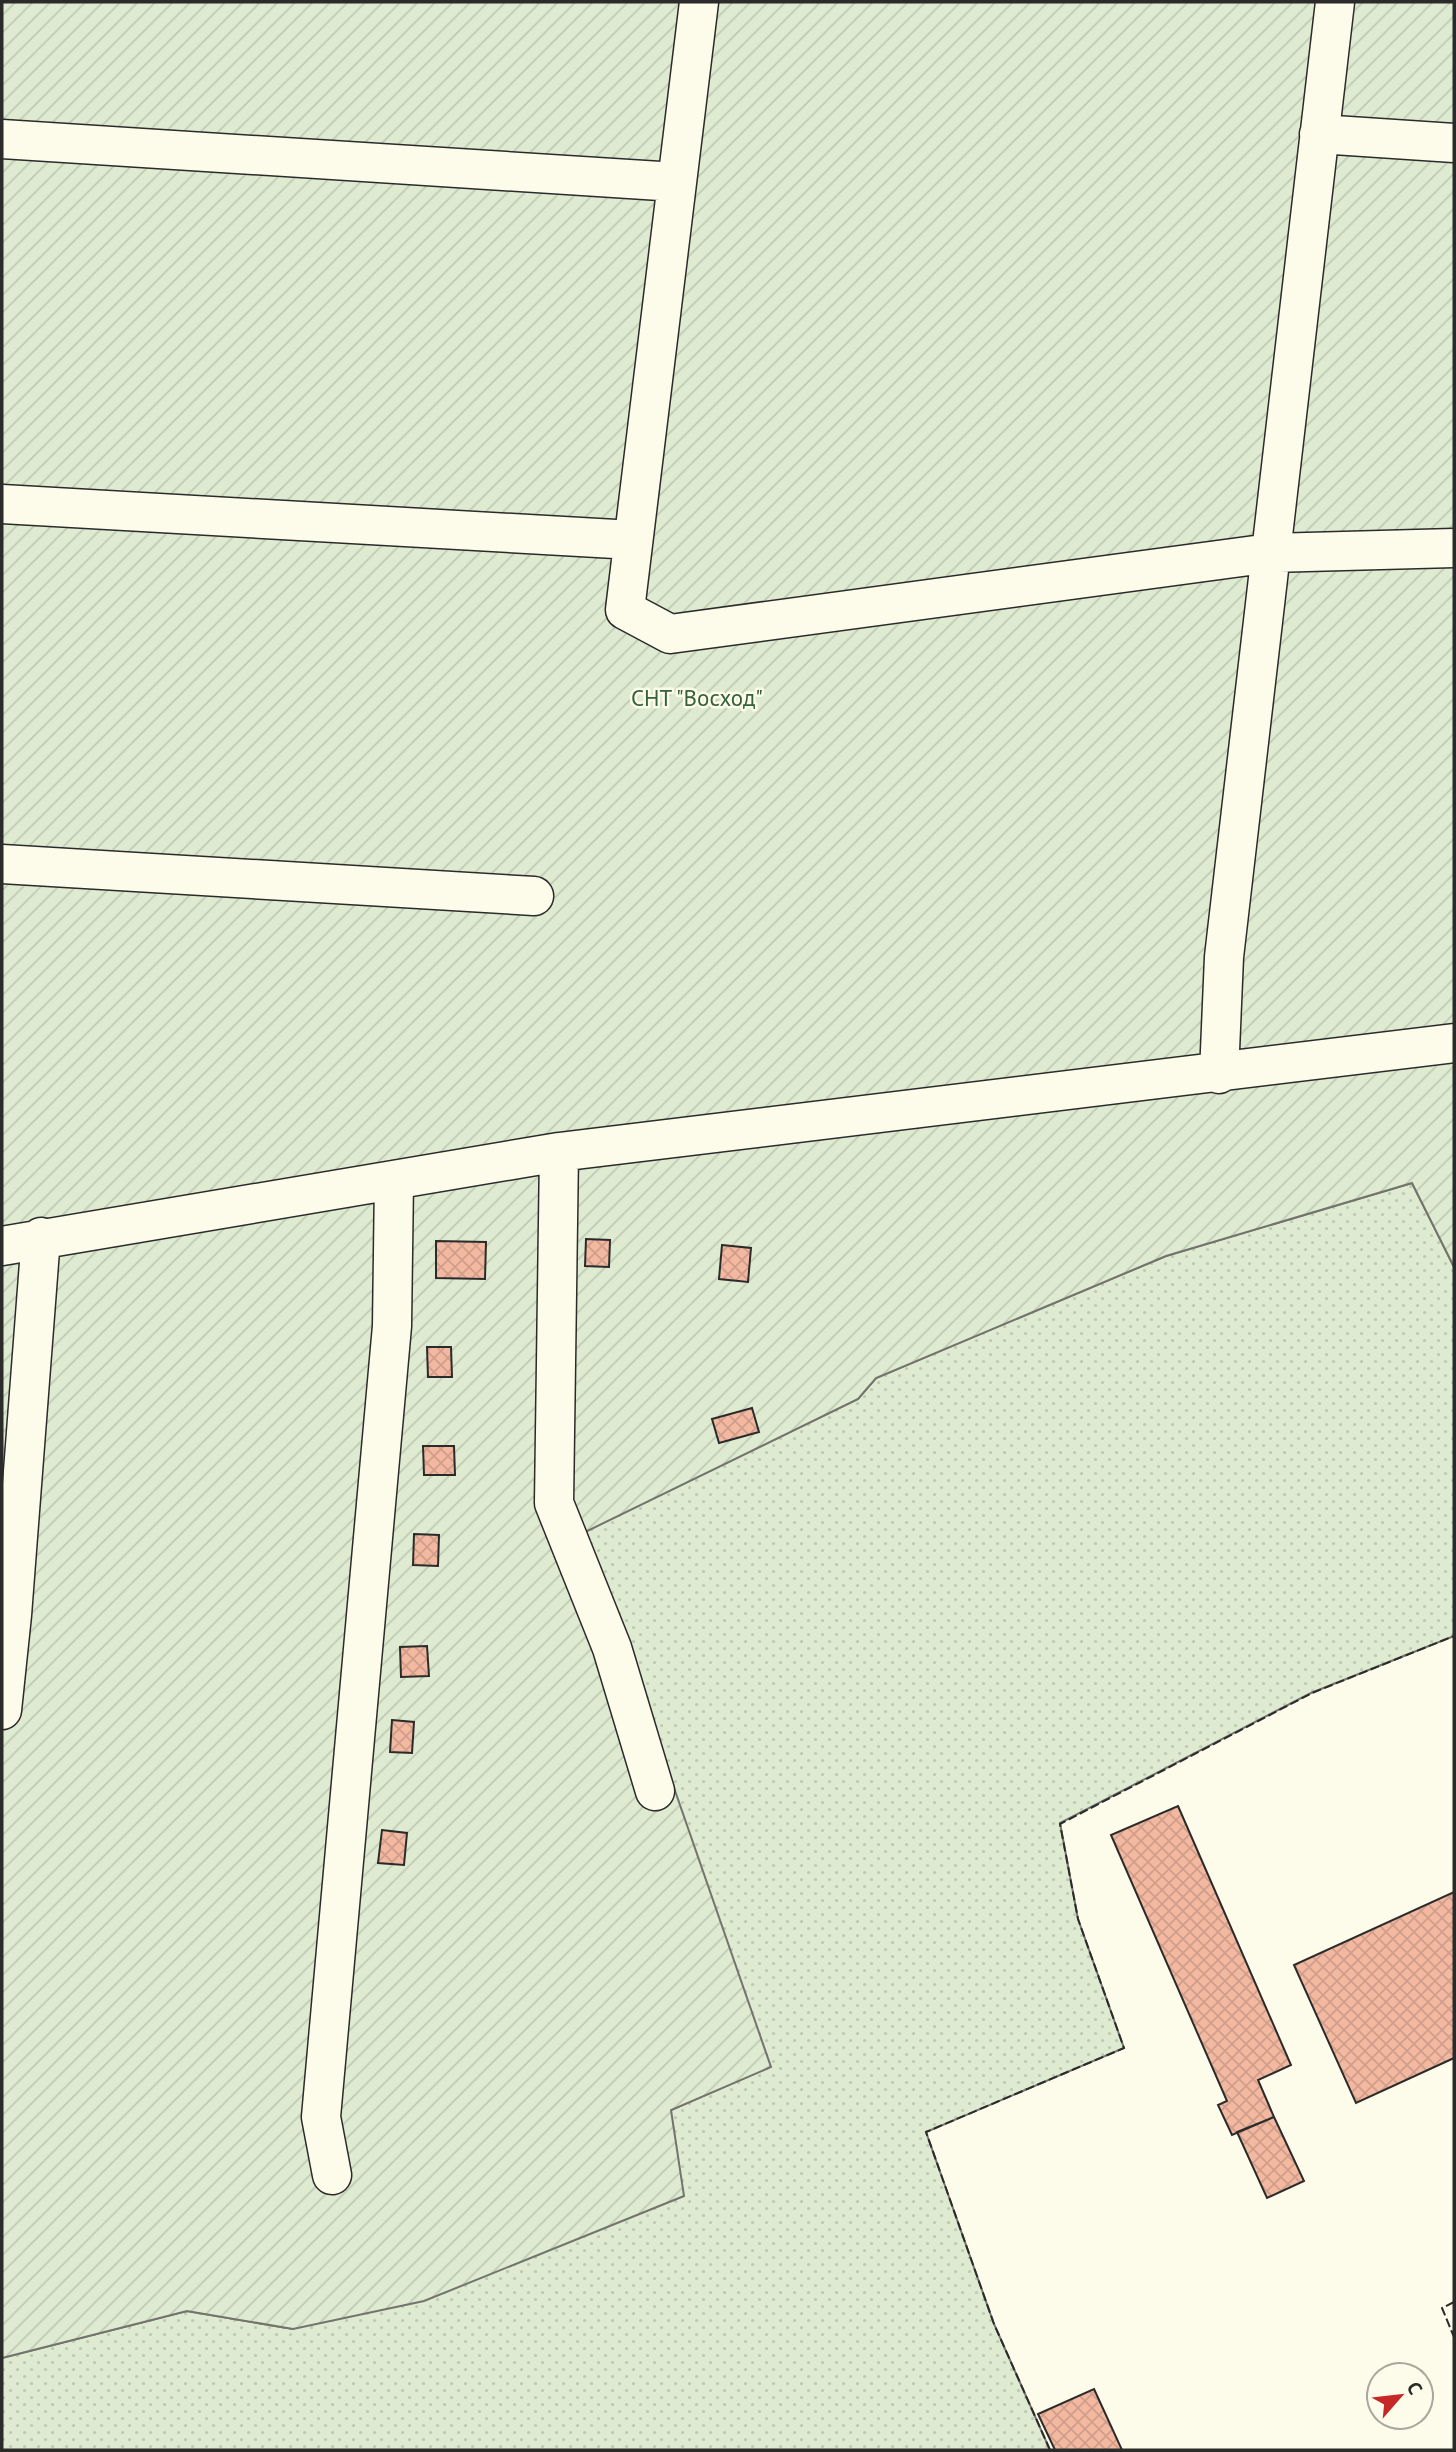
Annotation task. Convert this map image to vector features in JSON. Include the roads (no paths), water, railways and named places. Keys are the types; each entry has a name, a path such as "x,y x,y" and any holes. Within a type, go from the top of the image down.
{"lane":[{"path":"699,2 625,610 670,634 1270,553 1454,548"},
{"path":"1219,1074 1224,957 1335,2"},
{"path":"1319,134 1454,143"},
{"path":"2,139 676,182"},
{"path":"2,504 633,540"},
{"path":"2,864 534,897"},
{"path":"2,1246 41,1237 559,1152 1454,1044"},
{"path":"559,1152 554,1503 612,1648 655,1791"},
{"path":"332,2175 321,2117 393,1326 394,1180"},
{"path":"2,1710 12,1615 41,1237"}],"park label":[{"name":"СНТ \"Восход\"","path":"697,698"}]}
